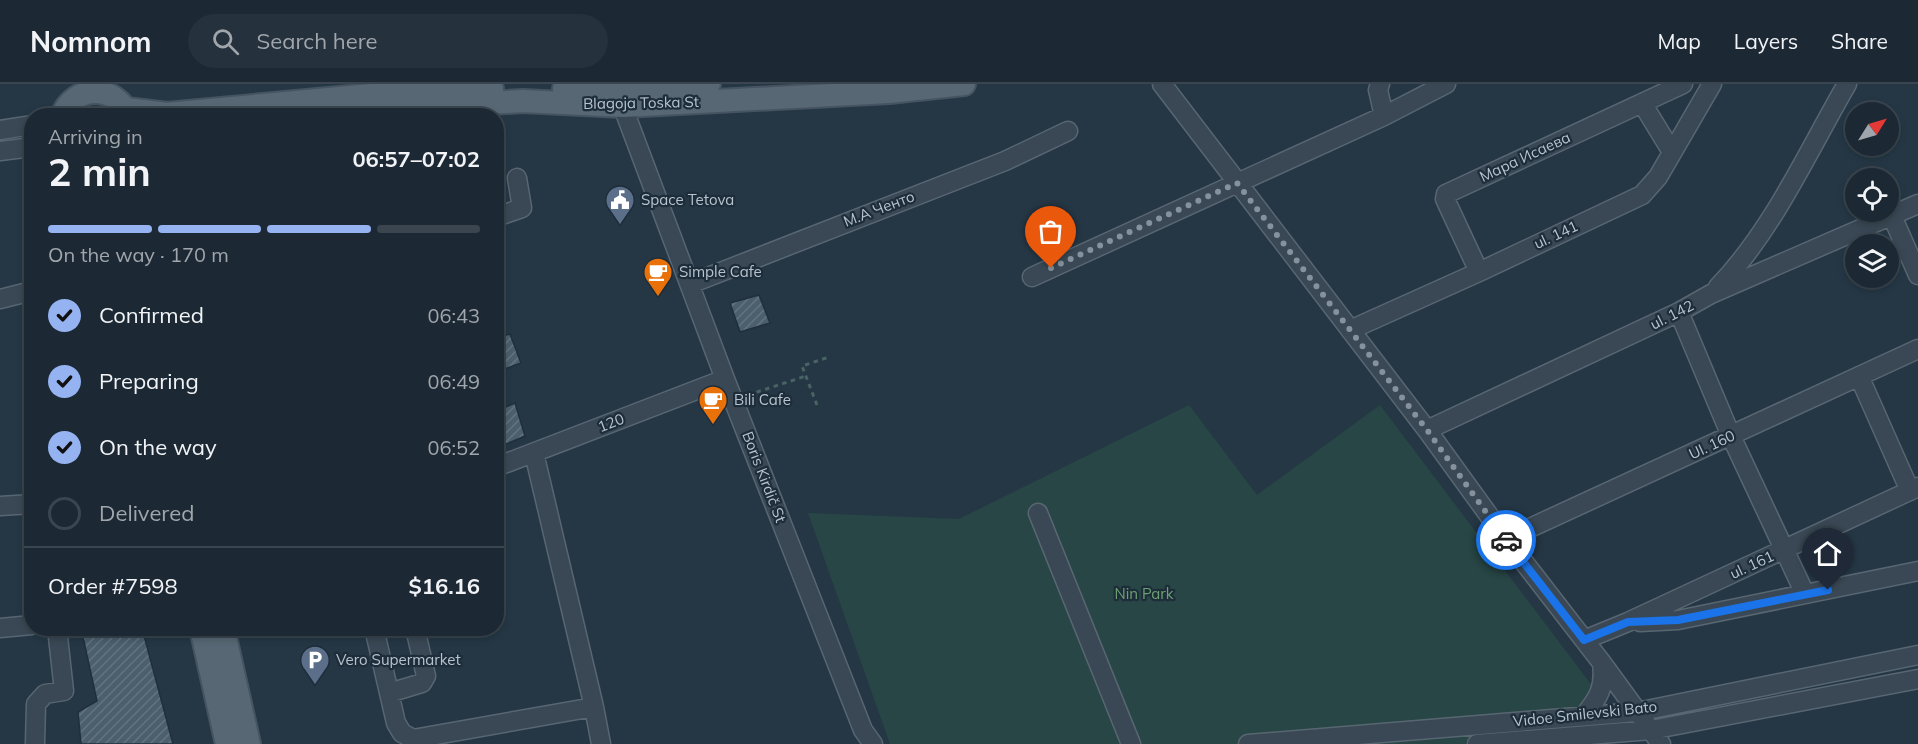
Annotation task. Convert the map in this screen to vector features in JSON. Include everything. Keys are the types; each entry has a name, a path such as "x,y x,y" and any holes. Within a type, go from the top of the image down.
{"main road":[{"name":"Blagoja Toska St","path":"434,108 709,84"},
{"name":"Blagoja Toska St","path":"232,108 436,89 618,93 889,92 964,84"},
{"path":"66,108 77,90 91,91 104,88 124,108"},
{"path":"203,636 227,744"},
{"path":"225,636 249,744"}],"street":[{"path":"1162,84 1427,430 1506,539 1656,737"},
{"path":"1380,84 1378,90 1384,116"},
{"path":"1032,277 1384,116 1446,84"},
{"name":"Мара Исаева","path":"1479,272 1445,199 1446,194 1683,84"},
{"name":"ul. 141","path":"1350,330 1642,195 1651,186 1712,84"},
{"path":"1711,294 1738,267 1760,234 1847,84"},
{"name":"Boris Kirdič St","path":"618,93 725,380 866,739"},
{"path":"1642,103 1672,152"},
{"path":"0,130 24,126"},
{"name":"М.А Ченто","path":"690,284 1005,161 1068,131"},
{"path":"0,151 24,148"},
{"path":"504,214 522,208 517,178"},
{"name":"ul. 142","path":"1899,213 1918,204"},
{"name":"ul. 142","path":"1427,430 1679,312 1711,294 1877,222"},
{"path":"1895,222 1918,275"},
{"path":"0,299 24,293"},
{"path":"1679,312 1731,436 1805,594"},
{"name":"Ul. 160","path":"1506,539 1918,349"},
{"path":"1859,376 1914,489"},
{"name":"120","path":"504,464 725,380"},
{"path":"534,453 601,744"},
{"name":"ul. 161","path":"1584,640 1628,622 1914,489"},
{"path":"0,506 24,504"},
{"path":"1038,513 1131,744"},
{"path":"1628,622 1678,620 1918,571"},
{"path":"0,628 24,626"},
{"path":"26,744 35,744 36,704 45,694 64,691 58,636"},
{"path":"376,636 396,723 402,733 413,739 594,707"},
{"path":"389,693 422,683 426,676 417,636"},
{"name":"Vidoe Smilevski Bato","path":"1248,744 1637,712 1918,656"},
{"path":"1584,716 1597,700 1600,692 1604,678 1602,663"},
{"name":"Vidoe Smilevski Bato","path":"1477,744 1656,737 1918,679"}],"path":[{"path":"817,405 802,366 829,357"},
{"path":"748,395 806,376"}],"green space":[{"name":"Nin Park","path":"1189,405 1257,495 1380,405 1615,716 1584,738 1587,744 890,744 808,513 959,519"}],"building":[{"path":"759,295 770,323 740,332 730,303"},
{"path":"510,334 521,363 504,369 504,336"},
{"path":"515,403 525,436 504,445 504,408"},
{"path":"83,636 144,636 173,744 81,744 78,712 97,701"}],"way so far":[{"path":"1051,268 1237,183 1427,430 1506,540"}],"place":[{"name":"Space Tetova","path":"620,226"},
{"name":"Simple Cafe","path":"658,298"},
{"name":"Bili Cafe","path":"713,426"},
{"name":"Vero Supermarket","path":"315,686"}],"route":[{"path":"1506,540 1584,640 1628,622 1678,620 1828,590"}]}
